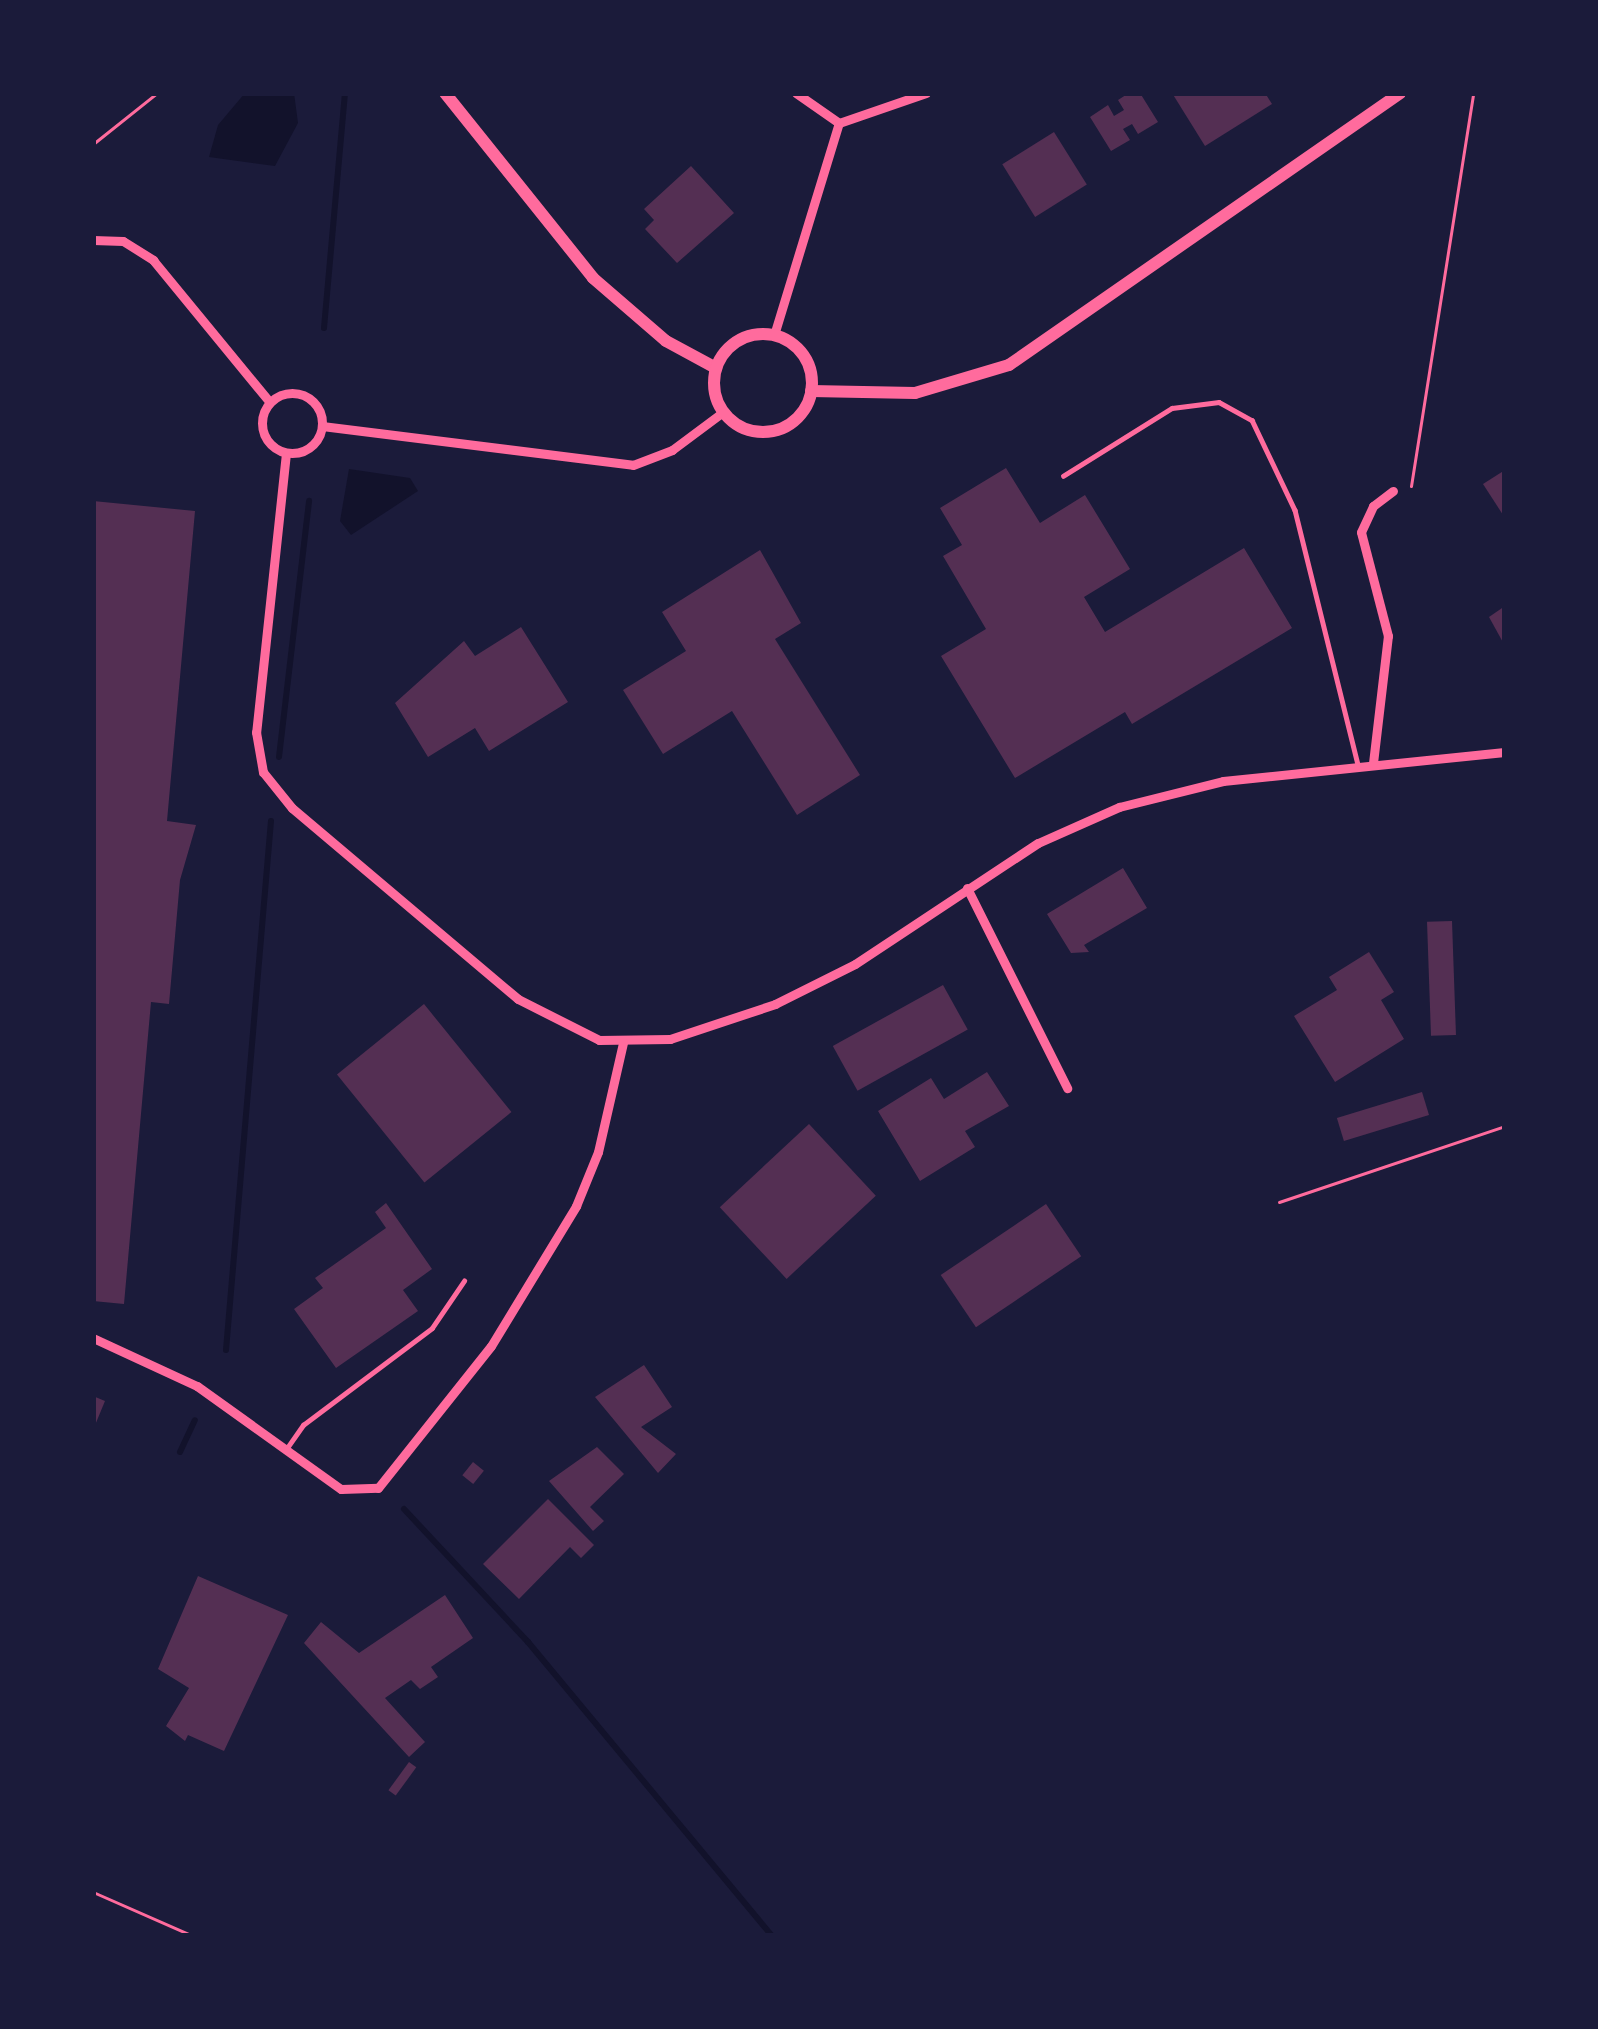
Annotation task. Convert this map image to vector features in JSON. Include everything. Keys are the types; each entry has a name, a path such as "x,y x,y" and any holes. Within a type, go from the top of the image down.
{"street":[{"path":"445,93 593,278 667,341 716,368"},
{"path":"796,93 839,123"},
{"path":"839,123 926,93"},
{"path":"811,391 915,393 1009,365 1400,93"},
{"path":"774,335 839,123"},
{"path":"93,240 124,242 153,260 269,401"},
{"path":"774,335 800,352 811,391 802,412 773,430 740,426 723,412 716,368 739,340 774,335"},
{"path":"269,401 305,394 322,426"},
{"path":"269,401 262,432 286,453"},
{"path":"322,426 633,465 673,449 723,412"},
{"path":"286,453 310,447 322,426"},
{"path":"286,453 256,732 262,772 292,808 518,999 578,1034 623,1043 670,1039 775,1004 855,964 1038,843 1135,802 1223,781 1505,752"},
{"path":"1372,764 1388,636 1361,532 1373,506 1393,491"},
{"path":"967,888 1067,1088"},
{"path":"93,1339 197,1386 341,1490 363,1492 392,1479 491,1346 575,1206 598,1152 623,1043"}],"lane":[{"path":"1063,476 1172,408 1219,402 1252,420 1295,510 1358,765"},
{"path":"286,1448 303,1425 432,1328 464,1281"}],"path":[{"path":"93,144 157,93"},
{"path":"1411,486 1473,93"},
{"path":"1280,1202 1505,1126"},
{"path":"93,1892 194,1936"}],"shaded area":[{"path":"245,93 294,93 298,123 275,166 209,157 218,125"},
{"path":"349,469 410,478 418,491 351,535 340,521"}],"building":[{"path":"1140,93 1158,122 1138,134 1132,124 1123,129 1130,140 1111,151 1090,117 1108,105 1114,116 1124,110 1118,100"},
{"path":"1172,93 1265,93 1272,104 1205,146"},
{"path":"1054,132 1087,185 1035,217 1002,164"},
{"path":"691,166 734,213 677,263 645,229 654,220 644,209"},
{"path":"1006,468 1040,523 1085,495 1130,569 1084,597 1105,632 1244,548 1292,628 1132,724 1125,712 1015,778 941,656 986,629 943,556 962,545 940,508"},
{"path":"1505,470 1505,518 1483,484"},
{"path":"93,501 195,511 167,821 196,825 180,880 169,1004 151,1002 124,1304 93,1301"},
{"path":"760,550 801,623 775,639 860,775 797,815 732,711 663,754 623,690 686,651 662,612"},
{"path":"1505,606 1505,646 1489,617"},
{"path":"521,627 568,702 489,751 475,728 428,757 395,703 464,641 475,656"},
{"path":"1123,868 1147,908 1084,945 1089,952 1071,953 1047,914"},
{"path":"1452,921 1456,1035 1431,1036 1427,922"},
{"path":"1369,952 1394,992 1381,1000 1404,1039 1335,1082 1294,1016 1337,990 1329,977"},
{"path":"943,985 968,1030 858,1091 833,1046"},
{"path":"424,1004 511,1112 424,1183 337,1074"},
{"path":"987,1072 1009,1106 965,1131 975,1147 920,1181 878,1111 931,1078 944,1099"},
{"path":"1422,1092 1429,1115 1344,1141 1337,1118"},
{"path":"809,1124 876,1196 787,1279 720,1207"},
{"path":"386,1203 432,1269 403,1290 418,1311 336,1368 294,1309 323,1288 315,1278 386,1228 375,1212"},
{"path":"1046,1204 1081,1256 976,1327 941,1275"},
{"path":"644,1365 672,1407 641,1427 676,1454 658,1473 595,1397"},
{"path":"93,1396 105,1401 93,1430"},
{"path":"597,1447 624,1474 590,1507 604,1521 593,1531 549,1481"},
{"path":"473,1462 484,1471 473,1484 462,1475"},
{"path":"548,1499 594,1545 581,1558 570,1547 519,1599 483,1564"},
{"path":"198,1576 288,1615 224,1751 188,1735 185,1741 166,1726 189,1688 158,1669"},
{"path":"445,1595 473,1638 431,1667 438,1677 420,1689 411,1680 385,1698 425,1742 409,1757 304,1643 321,1622 359,1653"},
{"path":"409,1762 416,1767 396,1796 388,1790"}],"waterway":[{"path":"324,328 345,93"},
{"path":"279,757 309,501"},
{"path":"226,1350 271,821"},
{"path":"180,1452 195,1420"},
{"path":"404,1509 528,1642 772,1936"}]}
